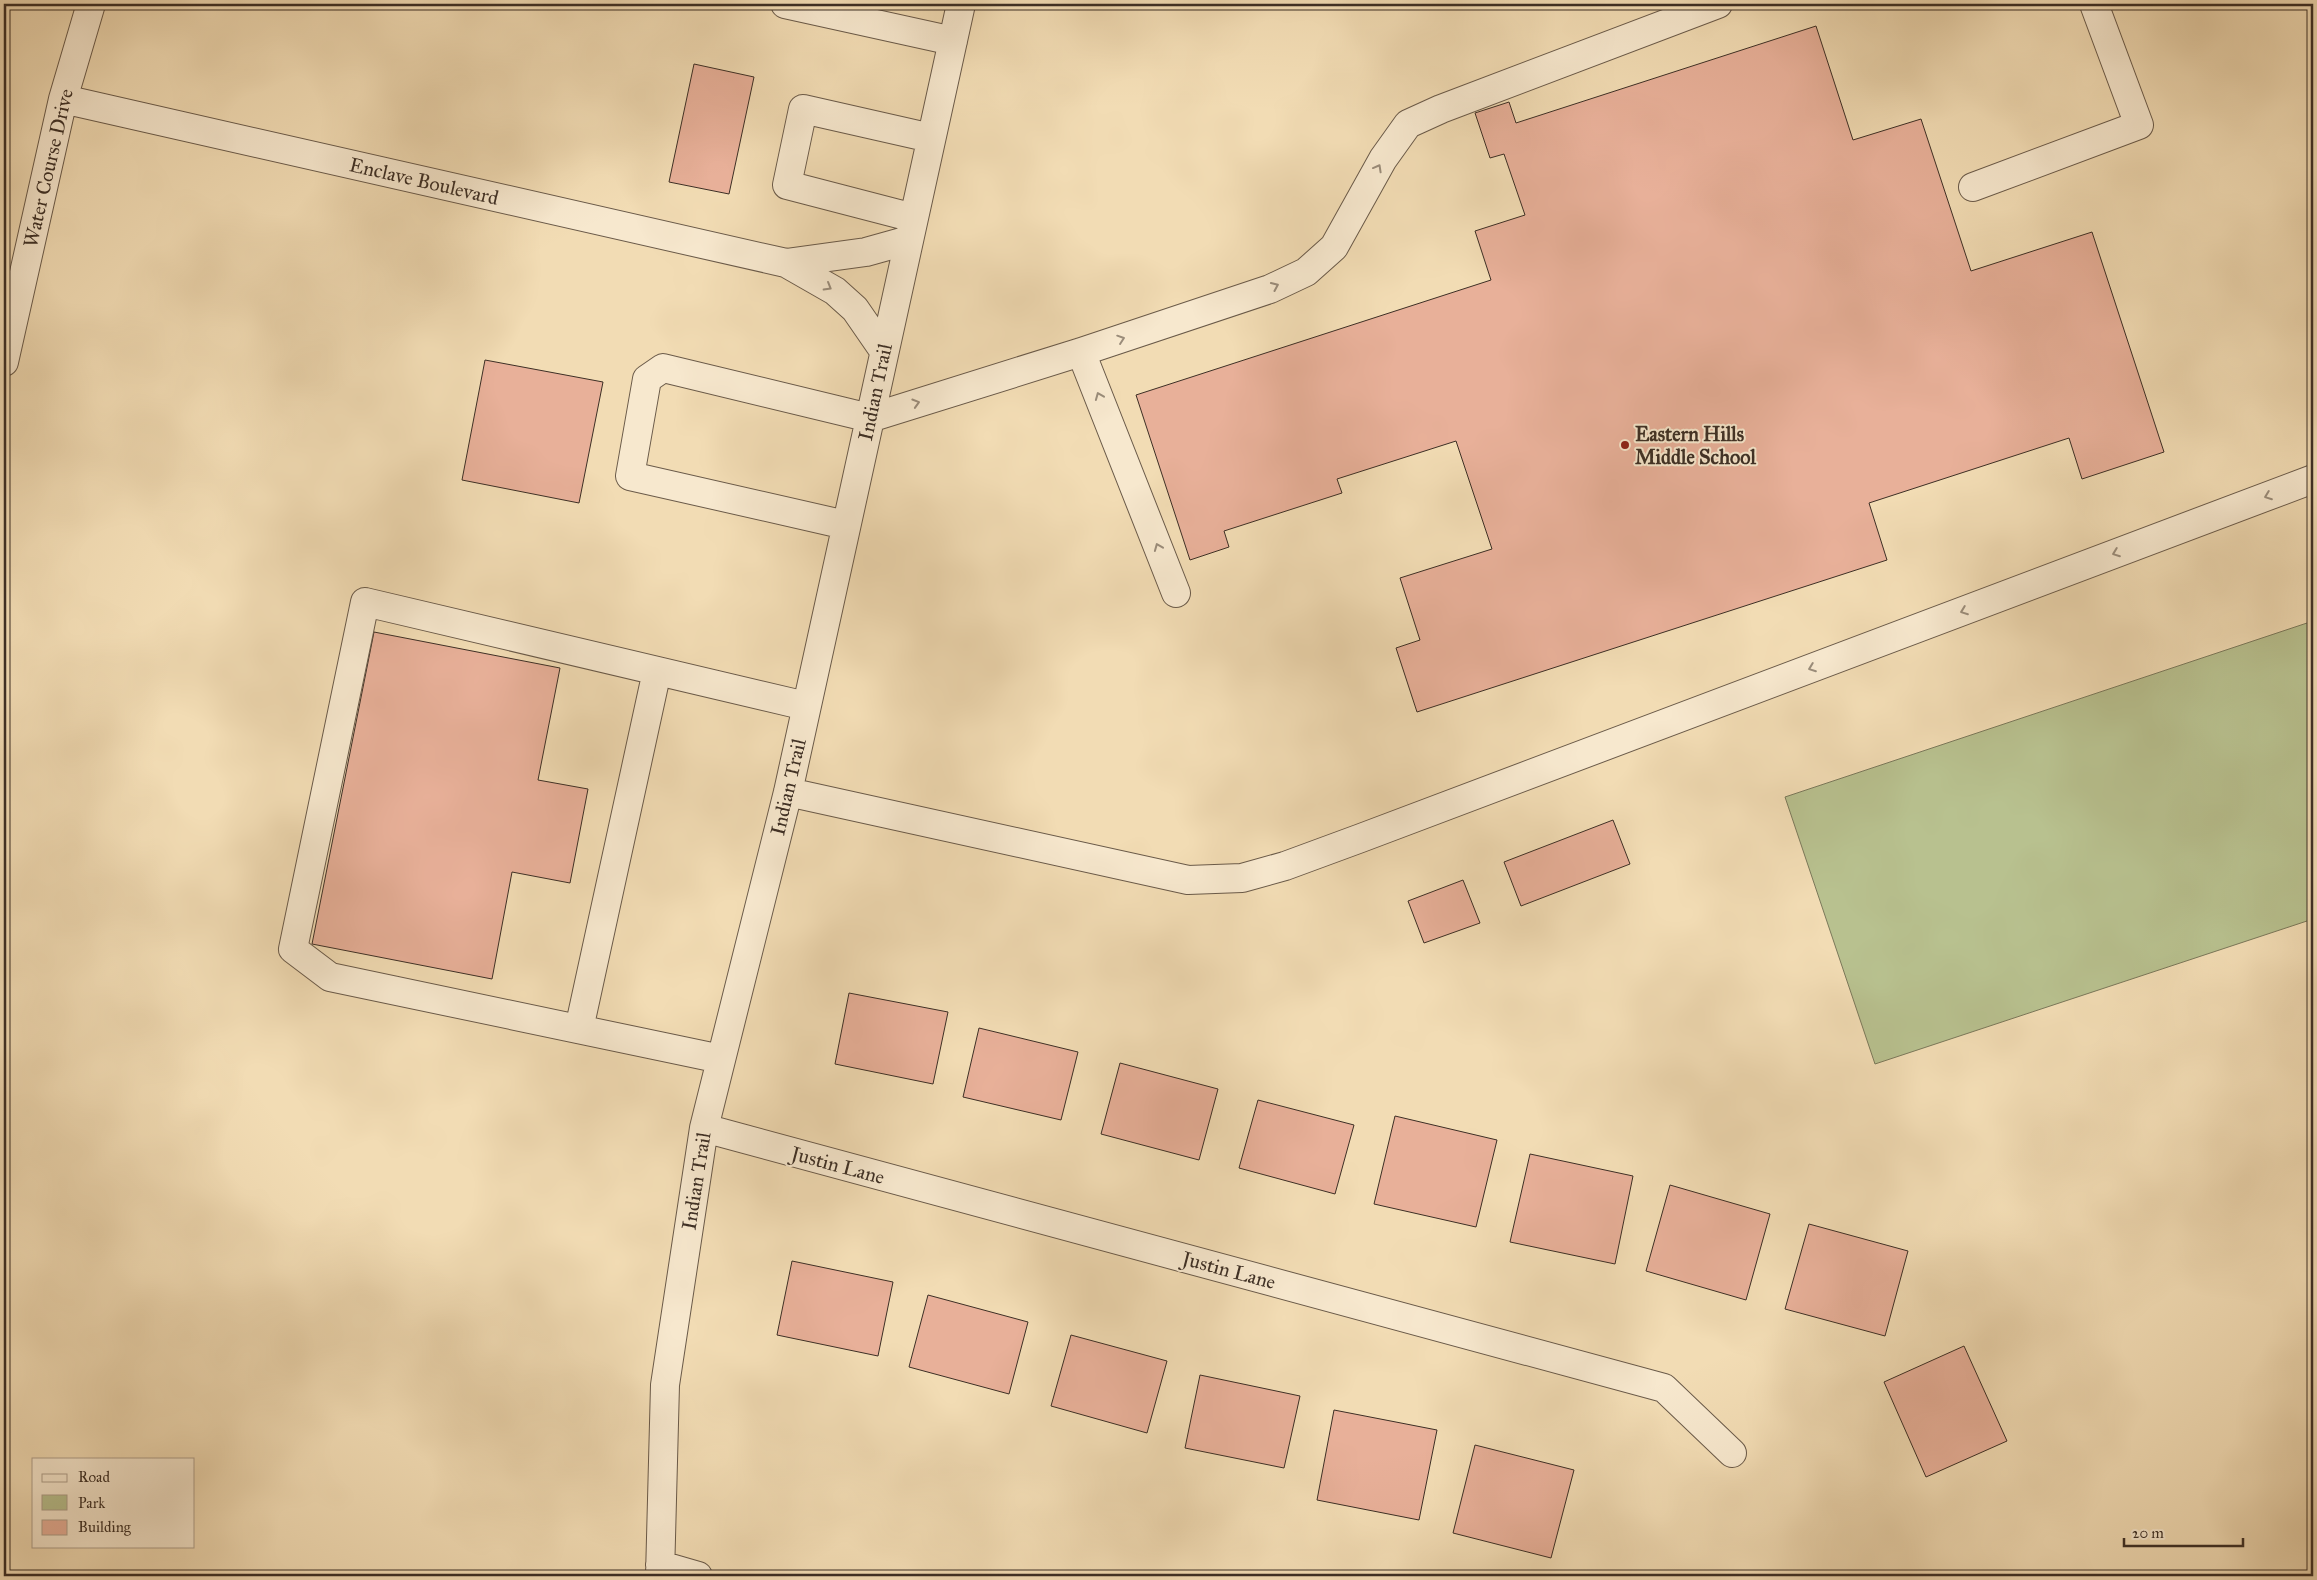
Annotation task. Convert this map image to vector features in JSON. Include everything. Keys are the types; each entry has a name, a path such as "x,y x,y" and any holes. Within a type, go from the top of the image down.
{"street":[{"name":"Water Course Drive","path":"4,362 63,99 91,4"},
{"path":"785,4 953,41"},
{"name":"Indian Trail","path":"660,1571 665,1385 704,1128 788,792 961,4"},
{"path":"846,525 630,476 647,379 663,368 870,418 1081,352 1270,289 1306,272 1334,247 1383,159 1408,124 1441,109 1718,4"},
{"path":"1973,187 2139,125 2094,4"},
{"name":"Enclave Boulevard","path":"63,99 786,262 835,290 855,308 884,351"},
{"path":"911,229 787,185 803,109 931,138"},
{"name":"Enclave Boulevard","path":"786,262 866,252 911,229"},
{"path":"1081,352 1176,593"},
{"path":"788,792 1188,880 1242,878 1285,866 1327,851 2313,479"},
{"path":"721,1059 330,977 293,949 365,602 806,706"},
{"path":"579,1029 657,671"},
{"name":"Justin Lane","path":"704,1128 1664,1388 1732,1452"},
{"path":"660,1571 698,1576"}],"green space":[{"path":"2313,621 2313,919 1875,1064 1785,797"}],"building":[{"path":"1816,26 1853,140 1921,119 1971,271 2092,232 2164,452 2082,479 2069,438 1869,503 1887,560 1417,712 1396,648 1420,640 1400,578 1492,549 1456,441 1337,479 1342,493 1224,531 1229,547 1190,560 1136,395 1491,280 1475,231 1525,215 1504,154 1490,158 1475,113 1509,102 1516,123"},
{"path":"694,64 754,77 729,194 669,182"},
{"path":"485,360 603,382 579,503 462,480"},
{"path":"374,632 560,668 538,780 588,789 570,883 512,872 492,979 312,944"},
{"path":"1613,820 1630,864 1521,906 1504,862"},
{"path":"1463,880 1480,923 1424,943 1408,901"},
{"path":"849,993 948,1012 933,1084 835,1064"},
{"path":"979,1028 1078,1052 1061,1120 963,1097"},
{"path":"1120,1063 1218,1089 1199,1160 1101,1134"},
{"path":"1258,1100 1354,1125 1335,1194 1239,1168"},
{"path":"1395,1116 1497,1140 1476,1227 1374,1204"},
{"path":"1530,1154 1633,1176 1615,1264 1510,1242"},
{"path":"1670,1185 1770,1214 1746,1300 1646,1271"},
{"path":"1809,1224 1908,1251 1885,1336 1785,1309"},
{"path":"792,1261 893,1282 878,1356 777,1335"},
{"path":"928,1295 1028,1322 1009,1394 909,1367"},
{"path":"1071,1335 1167,1361 1147,1433 1051,1406"},
{"path":"1964,1346 2007,1441 1926,1477 1884,1382"},
{"path":"1200,1375 1300,1396 1284,1468 1185,1448"},
{"path":"1334,1410 1437,1430 1419,1520 1317,1500"},
{"path":"1475,1445 1574,1470 1551,1558 1453,1533"}],"place":[{"name":"Eastern Hills Middle School","path":"1625,445"}]}
